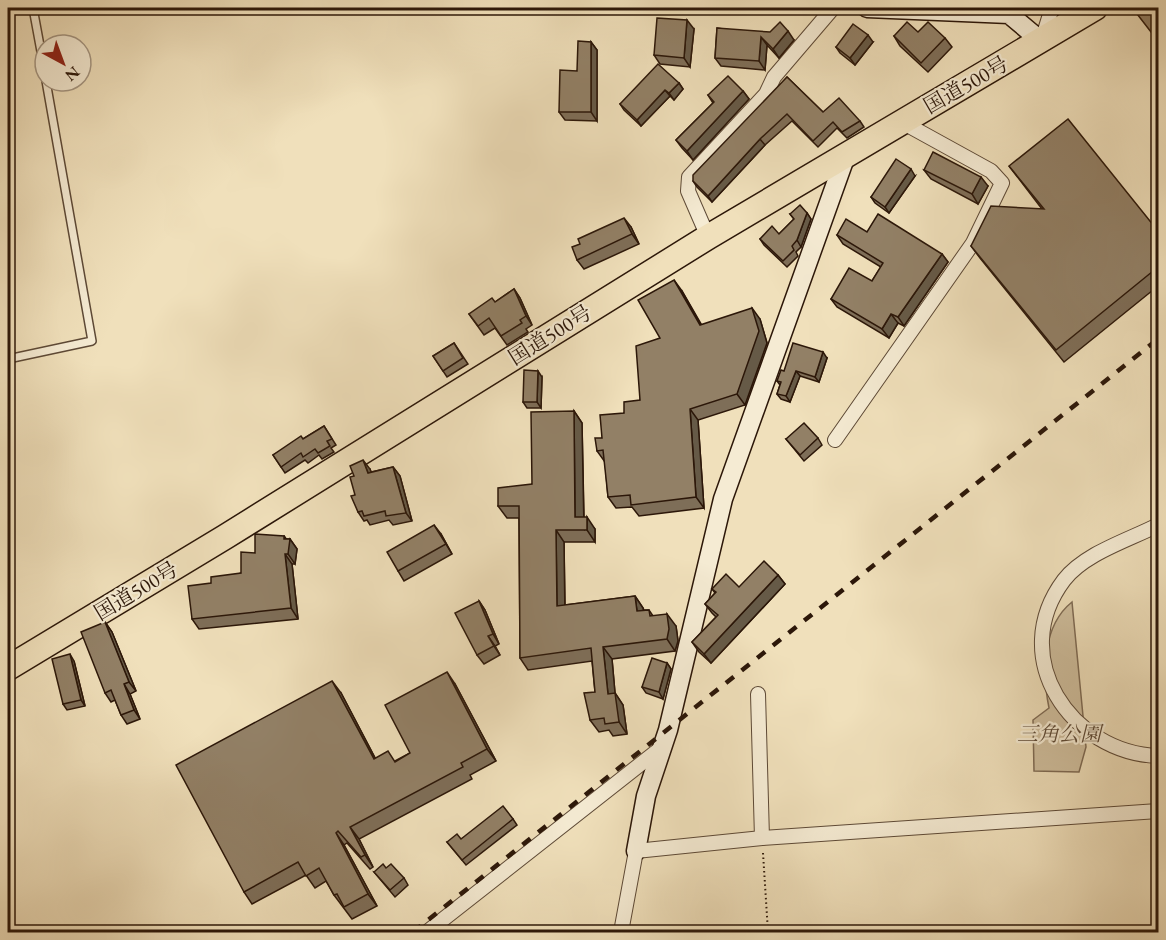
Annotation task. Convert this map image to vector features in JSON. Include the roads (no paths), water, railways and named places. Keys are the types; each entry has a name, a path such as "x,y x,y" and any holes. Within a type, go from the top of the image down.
{"highway":[{"name":"国道500号","path":"8,668 225,537 708,237 1095,8"}],"street":[{"path":"708,237 688,191 689,177 766,94 774,76 833,8"},
{"path":"867,8 921,8 1009,14 1041,41 1052,8"},
{"path":"836,440 973,243 1002,183 991,171 902,122"},
{"path":"621,933 646,796 661,748 723,499 845,158"},
{"path":"1158,525 1099,554 1065,579 1052,599 1042,642 1044,665 1051,688 1082,727 1112,746 1139,755 1158,756"},
{"path":"758,693 762,838"},
{"path":"428,933 661,748"},
{"path":"636,851 762,838 1158,811"}],"lane":[{"path":"33,8 38,33"},
{"path":"8,359 92,340 48,93"}],"railway":[{"path":"413,932 1158,339"}],"park label":[{"name":"三角公園","path":"1059,734"}]}
